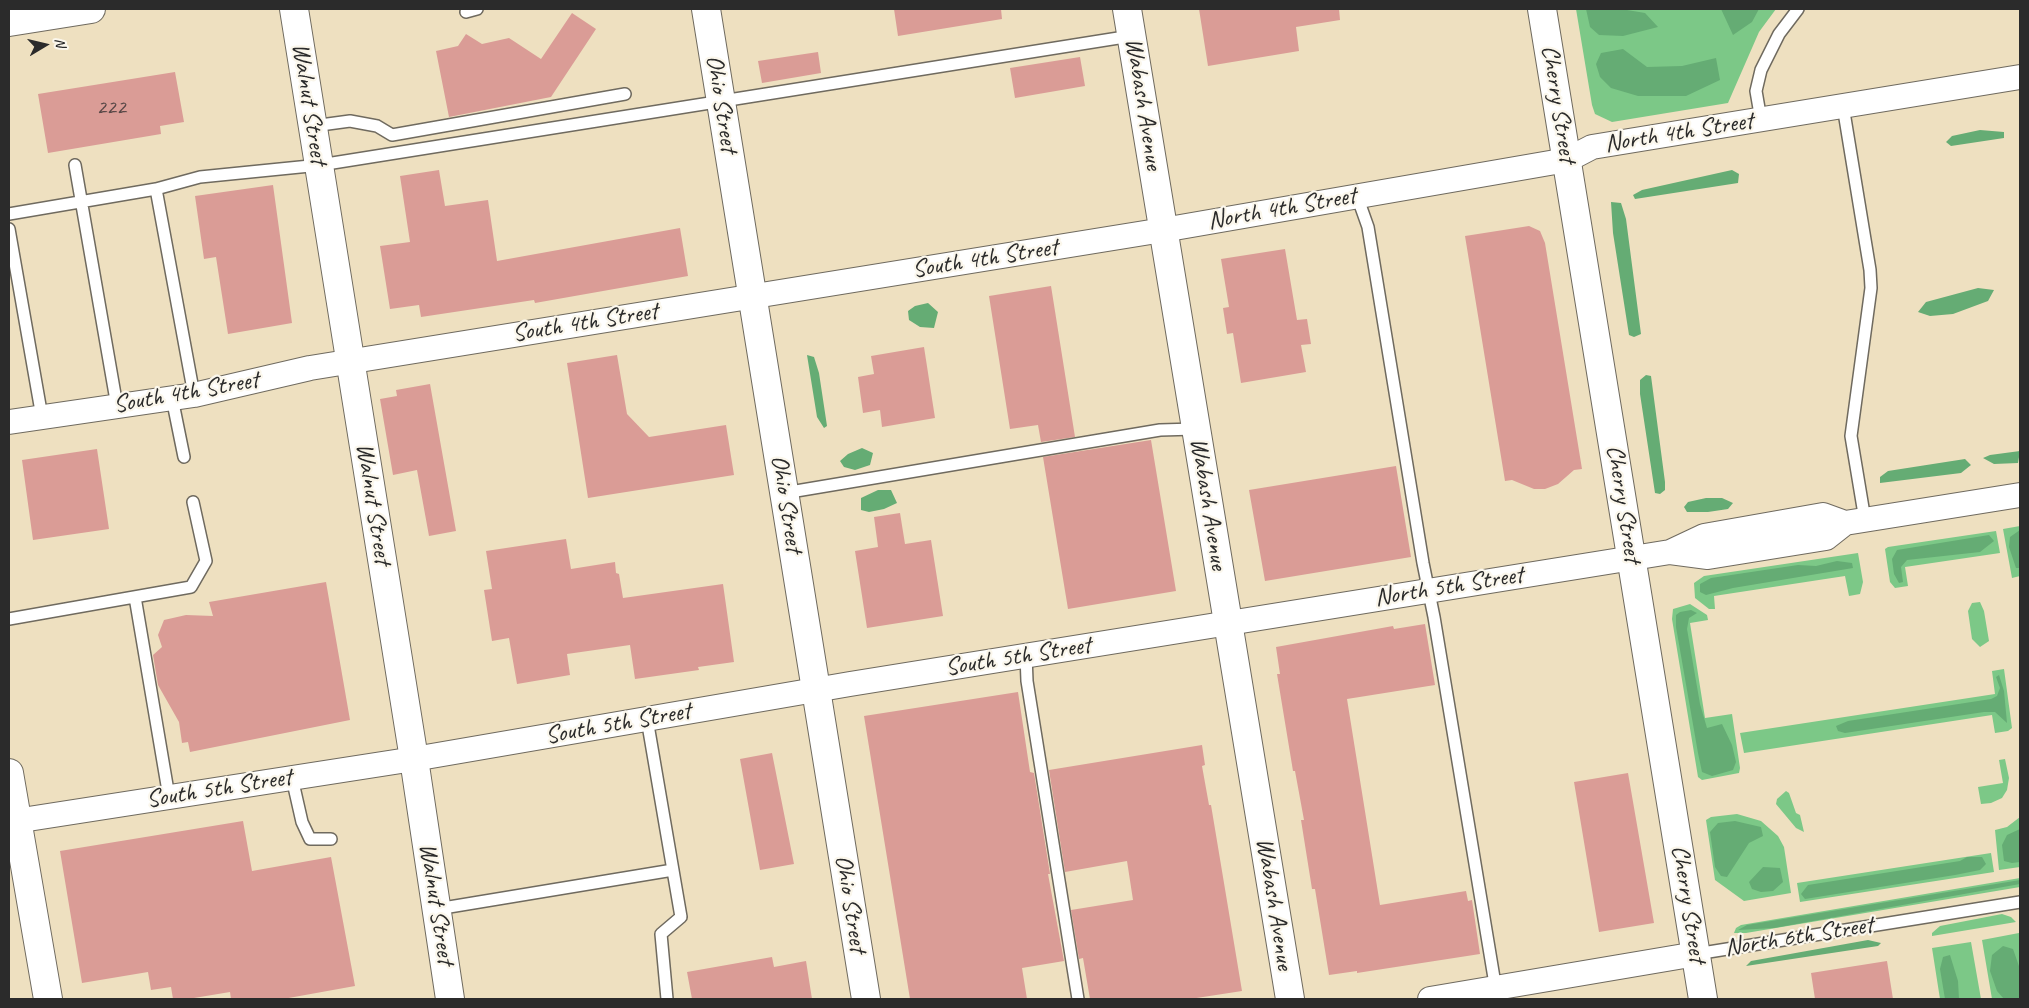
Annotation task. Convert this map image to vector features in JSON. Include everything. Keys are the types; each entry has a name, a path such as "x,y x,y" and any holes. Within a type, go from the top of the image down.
{"main road":[{"path":"9,22 92,9"},
{"name":"Walnut Street","path":"294,9 414,759 450,999"},
{"name":"Ohio Street","path":"706,9 866,999"},
{"name":"Wabash Avenue","path":"1127,9 1290,999"},
{"name":"Cherry Street","path":"1542,9 1703,999"},
{"path":"9,773 12,822 48,999"}],"street":[{"name":"North 4th Street","path":"1163,230 1567,160 1592,147 2020,77"},
{"name":"South 4th Street","path":"9,422 183,396 310,368 1163,230"},
{"name":"North 5th Street","path":"1227,623 1670,552 1708,557 1826,538 1855,521 2020,495"},
{"name":"South 5th Street","path":"12,822 414,759 648,718 1227,623"},
{"name":"North 6th Street","path":"1430,999 1497,994 1696,954"}],"lane":[{"path":"466,12 477,9"},
{"path":"1761,120 1756,91 1761,70 1779,34 1798,9"},
{"path":"9,214 156,189 200,177 320,165 1132,36"},
{"path":"313,126 350,121 377,126 392,135 624,94"},
{"path":"1843,106 1871,279 1851,436 1855,521"},
{"path":"75,165 116,406"},
{"path":"156,189 183,396 184,457"},
{"path":"1357,196 1368,226 1497,994"},
{"path":"9,229 42,417"},
{"path":"784,493 1160,430 1195,429"},
{"path":"9,619 190,588 206,562 194,502"},
{"path":"135,597 169,797"},
{"path":"1026,656 1028,690 1078,999"},
{"path":"648,718 681,917 661,934 667,999"},
{"path":"292,778 302,822 310,839 331,839"},
{"path":"436,909 673,870"},
{"name":"North 6th Street","path":"1696,954 2020,902"}],"green space":[{"path":"1576,9 1776,9 1759,32 1728,103 1612,122 1595,114 1592,105"},
{"path":"1586,9 1621,9 1645,13 1658,27 1623,36 1599,35 1590,27"},
{"path":"1721,9 1759,9 1752,22 1733,35"},
{"path":"1623,49 1647,67 1682,66 1716,58 1720,80 1686,96 1638,96 1611,88 1600,77 1596,64 1601,53"},
{"path":"1980,130 2004,132 2004,138 1951,146 1946,142 1952,136"},
{"path":"1732,170 1739,174 1738,183 1635,199 1633,195 1642,190"},
{"path":"1611,202 1621,203 1626,219 1641,334 1634,337 1629,335 1613,233"},
{"path":"1978,288 1994,290 1988,301 1953,314 1930,316 1918,312 1926,302"},
{"path":"928,303 938,312 934,328 920,327 909,320 908,311 915,306"},
{"path":"807,355 814,357 819,373 827,426 824,428 817,417"},
{"path":"1646,375 1651,376 1665,482 1665,490 1660,494 1655,493 1640,394 1640,380"},
{"path":"862,448 873,453 870,465 855,470 844,467 840,461 848,454"},
{"path":"2020,451 2018,463 1994,464 1983,458 1990,455"},
{"path":"1965,459 1971,465 1961,473 1880,483 1880,477 1888,471"},
{"path":"878,490 891,490 897,503 884,509 869,512 861,510 861,498"},
{"path":"1706,498 1722,498 1733,503 1728,509 1708,512 1687,512 1684,507 1688,502"},
{"path":"2020,526 2020,576 2012,578 2003,529"},
{"path":"2020,530 2020,568 2016,568 2009,547 2010,537"},
{"path":"1996,531 2000,553 1905,567 1908,586 1895,588 1890,582 1885,549 1888,547"},
{"path":"1989,535 1994,541 1980,552 1907,560 1901,567 1903,582 1899,583 1894,574 1892,559 1897,550"},
{"path":"1858,553 1863,582 1860,594 1849,596 1845,576 1714,596 1715,609 1709,609 1695,598 1694,583 1704,576"},
{"path":"1837,561 1852,563 1853,568 1733,588 1706,595 1700,592 1700,584 1711,578 1798,565 1816,566"},
{"path":"1980,602 1984,611 1989,641 1980,647 1972,639 1968,611 1972,603"},
{"path":"1690,604 1707,615 1708,620 1690,623 1705,718 1732,714 1740,768 1739,773 1702,780 1698,777 1672,619 1673,609"},
{"path":"1691,610 1697,613 1689,618 1687,629 1700,704 1707,728 1722,724 1732,745 1736,762 1733,770 1712,776 1702,772 1676,627 1676,615 1680,612"},
{"path":"2004,669 2012,728 2008,731 1995,733 1992,715 1744,753 1740,733 1995,694 1992,671"},
{"path":"1999,675 2004,691 2007,723 1995,712 1984,712 1845,733 1838,731 1836,726 1848,721 1991,699 1997,696 2000,688 1996,677"},
{"path":"2005,759 2009,778 2007,790 2002,798 1991,803 1981,804 1978,787 2003,783 1999,760"},
{"path":"1786,791 1789,793 1796,813 1800,815 1804,832 1796,828 1776,804 1777,799"},
{"path":"1737,814 1761,821 1778,836 1784,847 1791,893 1744,901 1715,880 1706,820 1711,817"},
{"path":"2020,817 2020,867 1999,870 1995,830 2007,827"},
{"path":"1735,821 1761,827 1763,836 1749,843 1727,877 1721,876 1715,867 1710,832 1718,823"},
{"path":"2020,829 2020,862 2004,861 2002,845 2007,835"},
{"path":"1991,853 1994,872 1800,902 1797,883"},
{"path":"1967,857 1982,857 1986,864 1980,870 1955,875 1805,899 1801,894 1808,885 1960,861"},
{"path":"1763,867 1780,868 1783,882 1773,891 1761,892 1752,889 1749,882"},
{"path":"2020,878 2020,887 1746,933 1734,933 1736,928 1741,925"},
{"path":"2020,880 2020,884 1774,928 1738,930 1747,925"},
{"path":"2002,914 2011,917 2016,922 1932,936 1932,933 1940,926"},
{"path":"2019,933 2020,999 1992,999 1982,940"},
{"path":"1868,940 1881,943 1878,946 1746,966 1751,961"},
{"path":"1971,942 1981,999 1940,999 1932,948"},
{"path":"2003,946 2013,949 2020,969 2020,999 2004,999 1997,991 1990,971 1992,955"},
{"path":"1950,955 1958,981 1959,999 1945,999 1940,969 1943,957"}],"building":[{"path":"894,9 1001,9 1002,19 898,36"},
{"path":"1199,9 1339,9 1340,20 1296,27 1299,51 1208,66"},
{"path":"572,13 596,29 551,97 449,117 436,51 458,46 466,34 482,44 509,38 541,59"},
{"path":"818,52 821,73 762,83 758,61"},
{"path":"1080,57 1085,86 1015,98 1010,68"},
{"path":"175,72 184,122 160,126 161,134 48,153 38,94"},
{"path":"439,170 445,206 488,200 497,261 680,228 688,276 535,303 534,300 421,317 419,305 390,309 380,246 410,242 400,176"},
{"path":"273,185 292,323 228,334 216,257 204,259 195,196"},
{"path":"1529,226 1540,231 1545,243 1582,469 1574,470 1558,484 1545,489 1534,489 1512,480 1505,481 1465,236"},
{"path":"1285,249 1297,320 1307,319 1311,344 1301,345 1306,372 1241,383 1233,333 1227,334 1223,308 1229,307 1221,259"},
{"path":"1051,286 1075,437 1041,442 1038,425 1010,429 989,296"},
{"path":"924,347 935,418 882,427 880,410 863,413 858,377 874,374 871,356"},
{"path":"617,355 627,414 649,437 726,425 734,475 588,498 567,363"},
{"path":"430,384 456,531 429,536 417,470 393,475 380,399 397,396 396,390"},
{"path":"1151,440 1176,591 1068,609 1043,457"},
{"path":"97,449 109,529 33,540 22,460"},
{"path":"1396,466 1411,557 1265,581 1249,490"},
{"path":"900,513 905,544 931,540 943,616 867,628 855,551 878,547 874,517"},
{"path":"566,539 571,569 615,562 623,598 723,584 734,662 698,667 699,670 635,679 630,645 567,654 570,675 517,684 509,638 492,641 484,590 492,589 486,551"},
{"path":"326,582 350,720 190,752 188,742 182,743 179,722 158,685 153,655 162,647 158,635 164,620 186,615 213,616 209,602"},
{"path":"1425,624 1435,685 1347,699 1380,905 1466,891 1468,901 1472,900 1480,954 1357,973 1357,971 1329,975 1315,889 1312,889 1301,820 1304,820 1295,771 1293,771 1277,674 1280,674 1276,647 1393,626 1394,629"},
{"path":"1018,692 1030,772 1034,773 1050,874 1048,874 1064,961 1022,968 1027,999 910,999 864,716"},
{"path":"1202,745 1205,765 1202,766 1209,805 1211,805 1242,991 1190,999 1090,999 1083,958 1079,959 1071,910 1133,900 1127,861 1065,872 1049,770"},
{"path":"772,753 794,864 760,870 740,759"},
{"path":"1628,773 1654,923 1599,932 1574,782"},
{"path":"243,821 252,871 331,857 355,986 283,999 231,999 230,992 188,999 173,999 171,987 151,990 148,972 82,983 60,851"},
{"path":"772,957 774,967 806,961 812,999 692,999 687,972"},
{"path":"1887,961 1893,999 1815,999 1811,973"}]}
